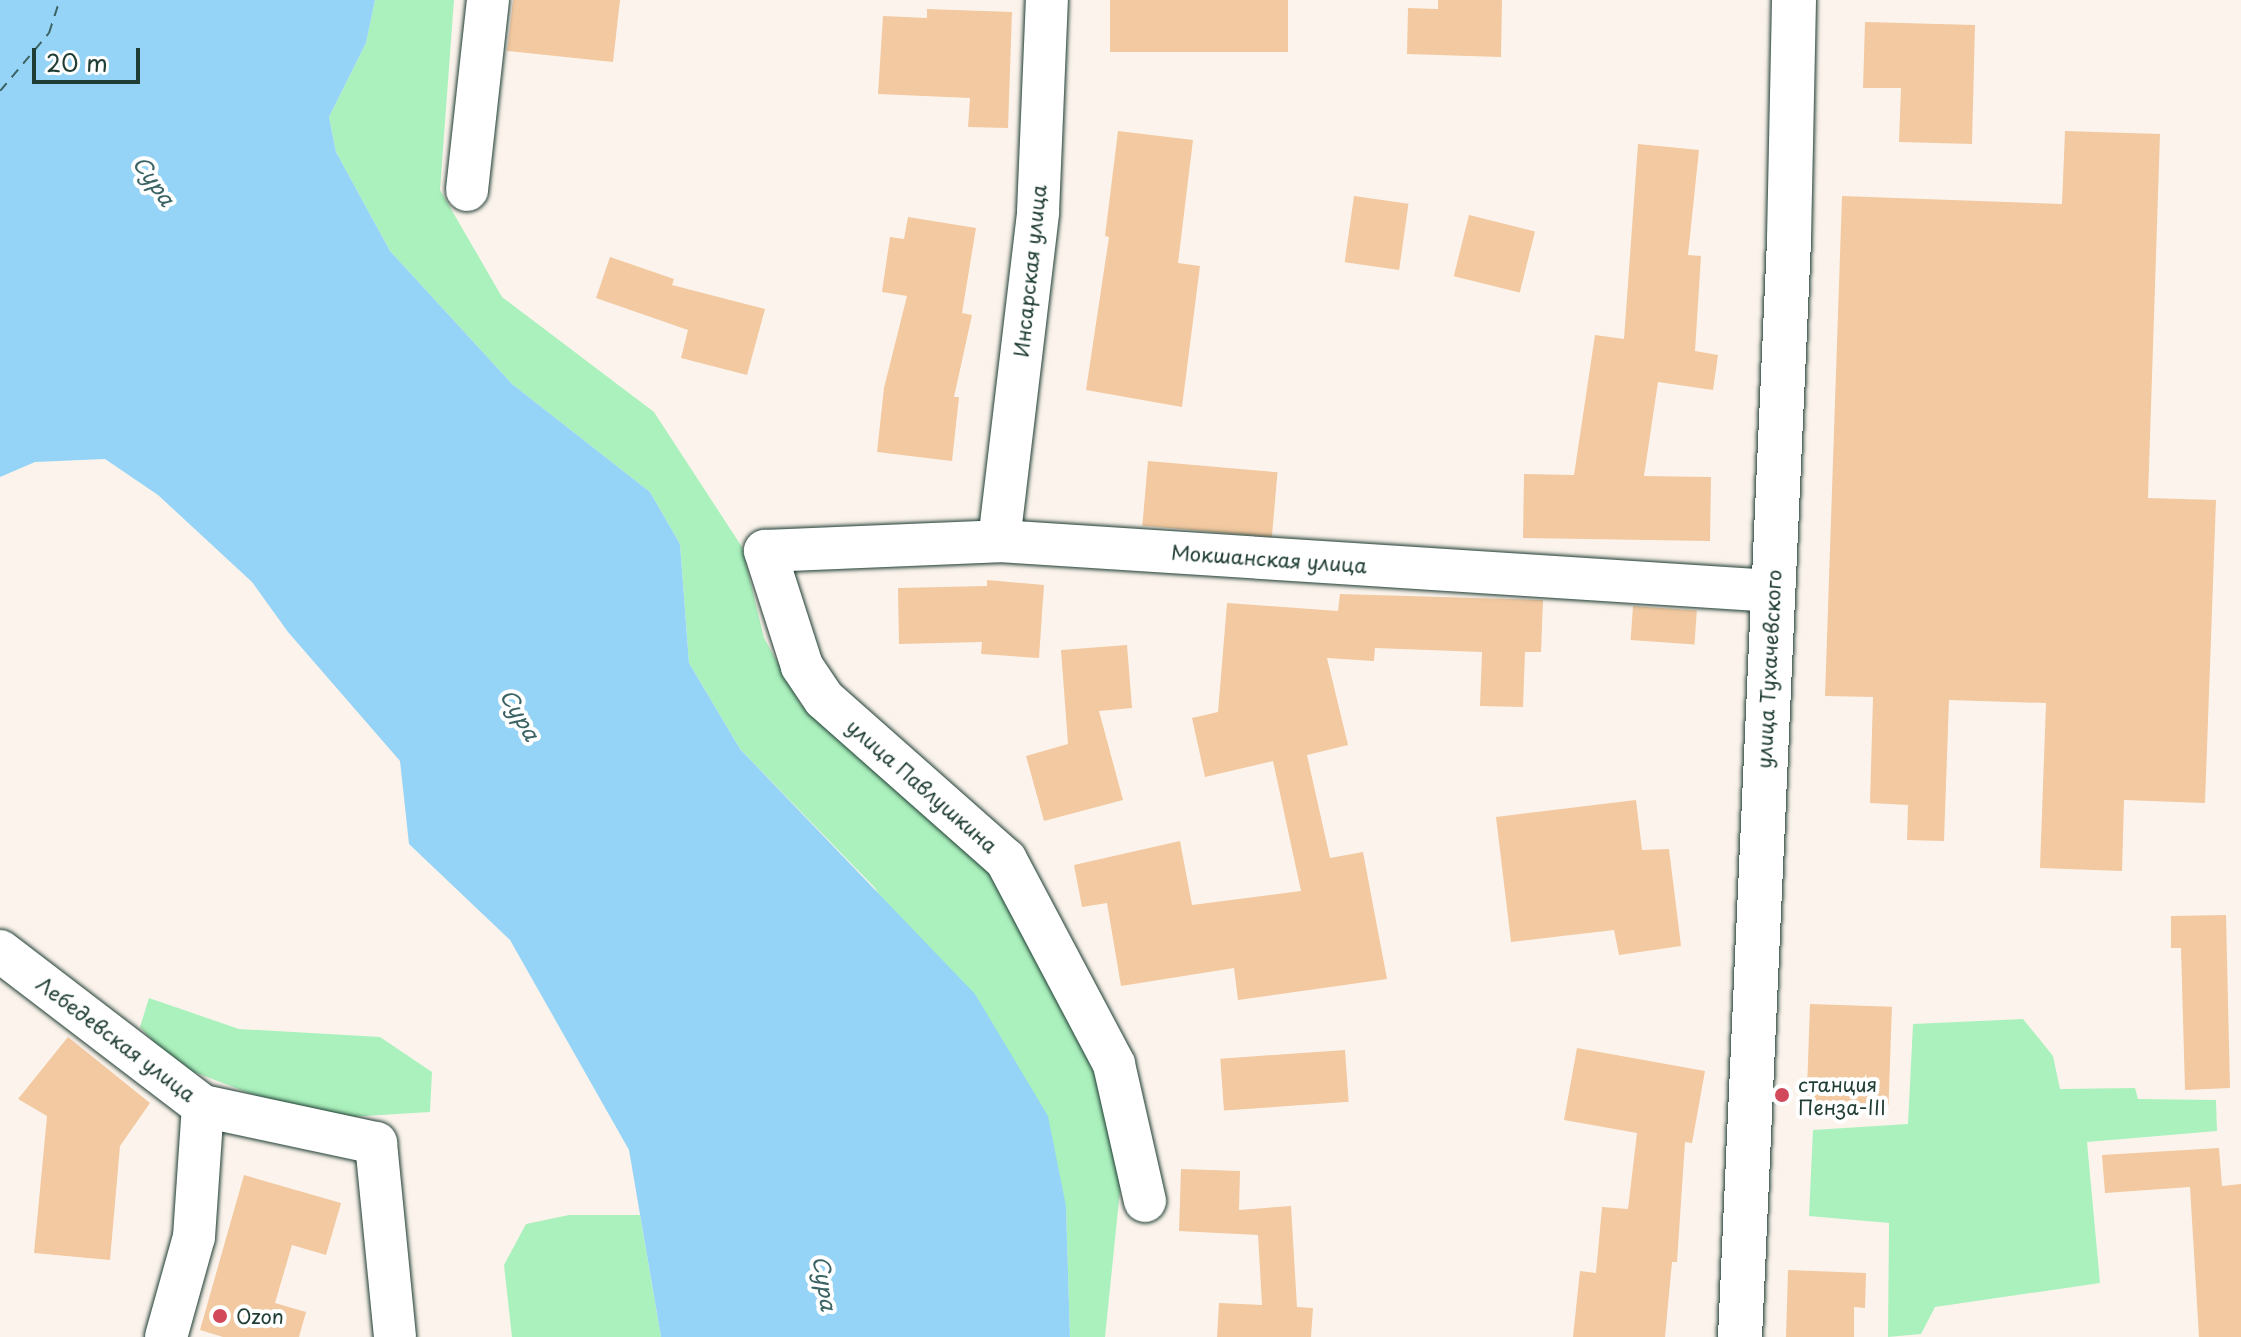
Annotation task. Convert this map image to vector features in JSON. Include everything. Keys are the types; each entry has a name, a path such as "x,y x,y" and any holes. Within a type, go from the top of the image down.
{"main road":[{"name":"улица Тухачевского","path":"1740,1337 1773,591 1794,0"}],"street":[{"path":"467,190 488,0"},
{"name":"Инсарская улица","path":"999,541 1038,212 1047,0"},
{"name":"Мокшанская улица","path":"765,551 999,541 1773,591"},
{"name":"улица Павлушкина","path":"765,551 802,666 824,699 1006,860 1114,1064 1145,1201"},
{"name":"Лебедевская улица","path":"0,951 203,1106 376,1143 395,1337"},
{"path":"166,1337 194,1237 203,1106"}],"green space":[{"path":"375,0 454,0 440,190 502,297 654,412 742,547 764,638 801,705 991,869 1092,1059 1121,1181 1105,1337 1070,1337 1066,1206 875,888 740,749 689,663 680,544 650,492 512,384 390,251 336,152 329,117 366,43"},
{"path":"149,998 239,1029 380,1037 432,1072 430,1112 316,1119 176,1065 140,1027"},
{"path":"2023,1019 2053,1056 2060,1089 2135,1088 2138,1099 2216,1100 2217,1131 2087,1142 2100,1283 1935,1307 1921,1334 1888,1337 1889,1223 1809,1216 1813,1130 1908,1124 1913,1024"},
{"path":"569,1215 640,1215 661,1337 512,1337 504,1265 526,1224"}],"water":[{"name":"Сура","path":"0,0 375,0 366,43 329,117 336,152 390,251 512,384 650,492 680,544 689,663 740,749 975,994 1048,1116 1066,1206 1070,1337 661,1337 629,1150 510,940 409,844 400,761 288,632 252,582 158,495 105,459 35,462 0,477"}],"building":[{"path":"513,0 620,0 613,62 507,51"},
{"path":"1110,0 1288,0 1288,52 1110,52"},
{"path":"1438,0 1502,0 1501,57 1407,54 1408,8 1438,9"},
{"path":"927,9 1012,12 1008,128 968,127 970,98 878,94 883,16 927,18"},
{"path":"1865,22 1975,25 1972,144 1899,142 1901,88 1863,88"},
{"path":"1118,131 1193,140 1178,263 1200,266 1182,407 1086,390 1109,237 1105,236"},
{"path":"2065,131 2160,134 2148,498 2216,500 2205,803 2124,800 2122,871 2040,868 2046,703 1949,700 1944,841 1907,840 1908,805 1870,803 1873,697 1825,696 1842,196 2062,204"},
{"path":"1638,144 1699,150 1688,255 1701,256 1695,351 1718,355 1713,390 1658,382 1644,476 1711,477 1710,541 1523,538 1524,474 1574,475 1595,335 1624,339"},
{"path":"1354,196 1408,204 1399,270 1345,262"},
{"path":"1469,215 1535,231 1520,293 1454,276"},
{"path":"908,217 976,228 962,313 972,315 954,397 959,397 952,461 877,452 884,388 907,296 882,292 890,237 904,239"},
{"path":"610,257 674,279 672,285 765,309 747,375 681,358 688,330 596,298"},
{"path":"1148,461 1278,472 1272,537 1142,526"},
{"path":"987,580 1044,585 1039,658 981,654 982,642 899,644 898,588 987,586"},
{"path":"1340,594 1543,600 1541,652 1525,652 1523,707 1480,706 1482,652 1375,648 1374,661 1327,658 1348,745 1307,755 1330,858 1363,852 1387,979 1238,1000 1234,968 1121,986 1107,903 1082,907 1074,865 1180,841 1192,905 1301,891 1273,761 1205,777 1192,718 1218,712 1227,603 1338,611"},
{"path":"1633,606 1697,610 1694,644 1631,640"},
{"path":"1127,645 1132,708 1099,711 1123,800 1044,821 1026,756 1068,744 1061,650"},
{"path":"1636,800 1642,850 1669,849 1681,946 1619,955 1614,930 1511,942 1496,817"},
{"path":"2226,915 2230,1088 2185,1090 2181,948 2171,948 2171,916"},
{"path":"1810,1004 1892,1007 1889,1105 1807,1102"},
{"path":"68,1037 150,1103 120,1146 110,1260 34,1253 47,1116 18,1099"},
{"path":"1577,1048 1705,1071 1692,1143 1685,1142 1677,1262 1672,1262 1665,1337 1573,1337 1580,1271 1596,1273 1602,1207 1628,1209 1637,1133 1564,1120"},
{"path":"1345,1050 1349,1102 1224,1111 1220,1059"},
{"path":"2219,1148 2222,1186 2241,1184 2241,1337 2199,1337 2190,1187 2105,1193 2102,1155"},
{"path":"1181,1169 1240,1171 1239,1210 1291,1206 1297,1307 1313,1308 1311,1337 1217,1337 1219,1303 1262,1305 1258,1235 1179,1231"},
{"path":"244,1175 341,1203 326,1255 292,1245 275,1303 306,1312 299,1337 223,1337 200,1330"},
{"path":"1788,1270 1866,1273 1865,1308 1854,1307 1854,1337 1786,1337"}],"ferry route":[{"path":"0,91 49,33 60,0"}],"place":[{"name":"станция Пенза-III","path":"1782,1095"},
{"name":"Ozon","path":"220,1316"}]}
